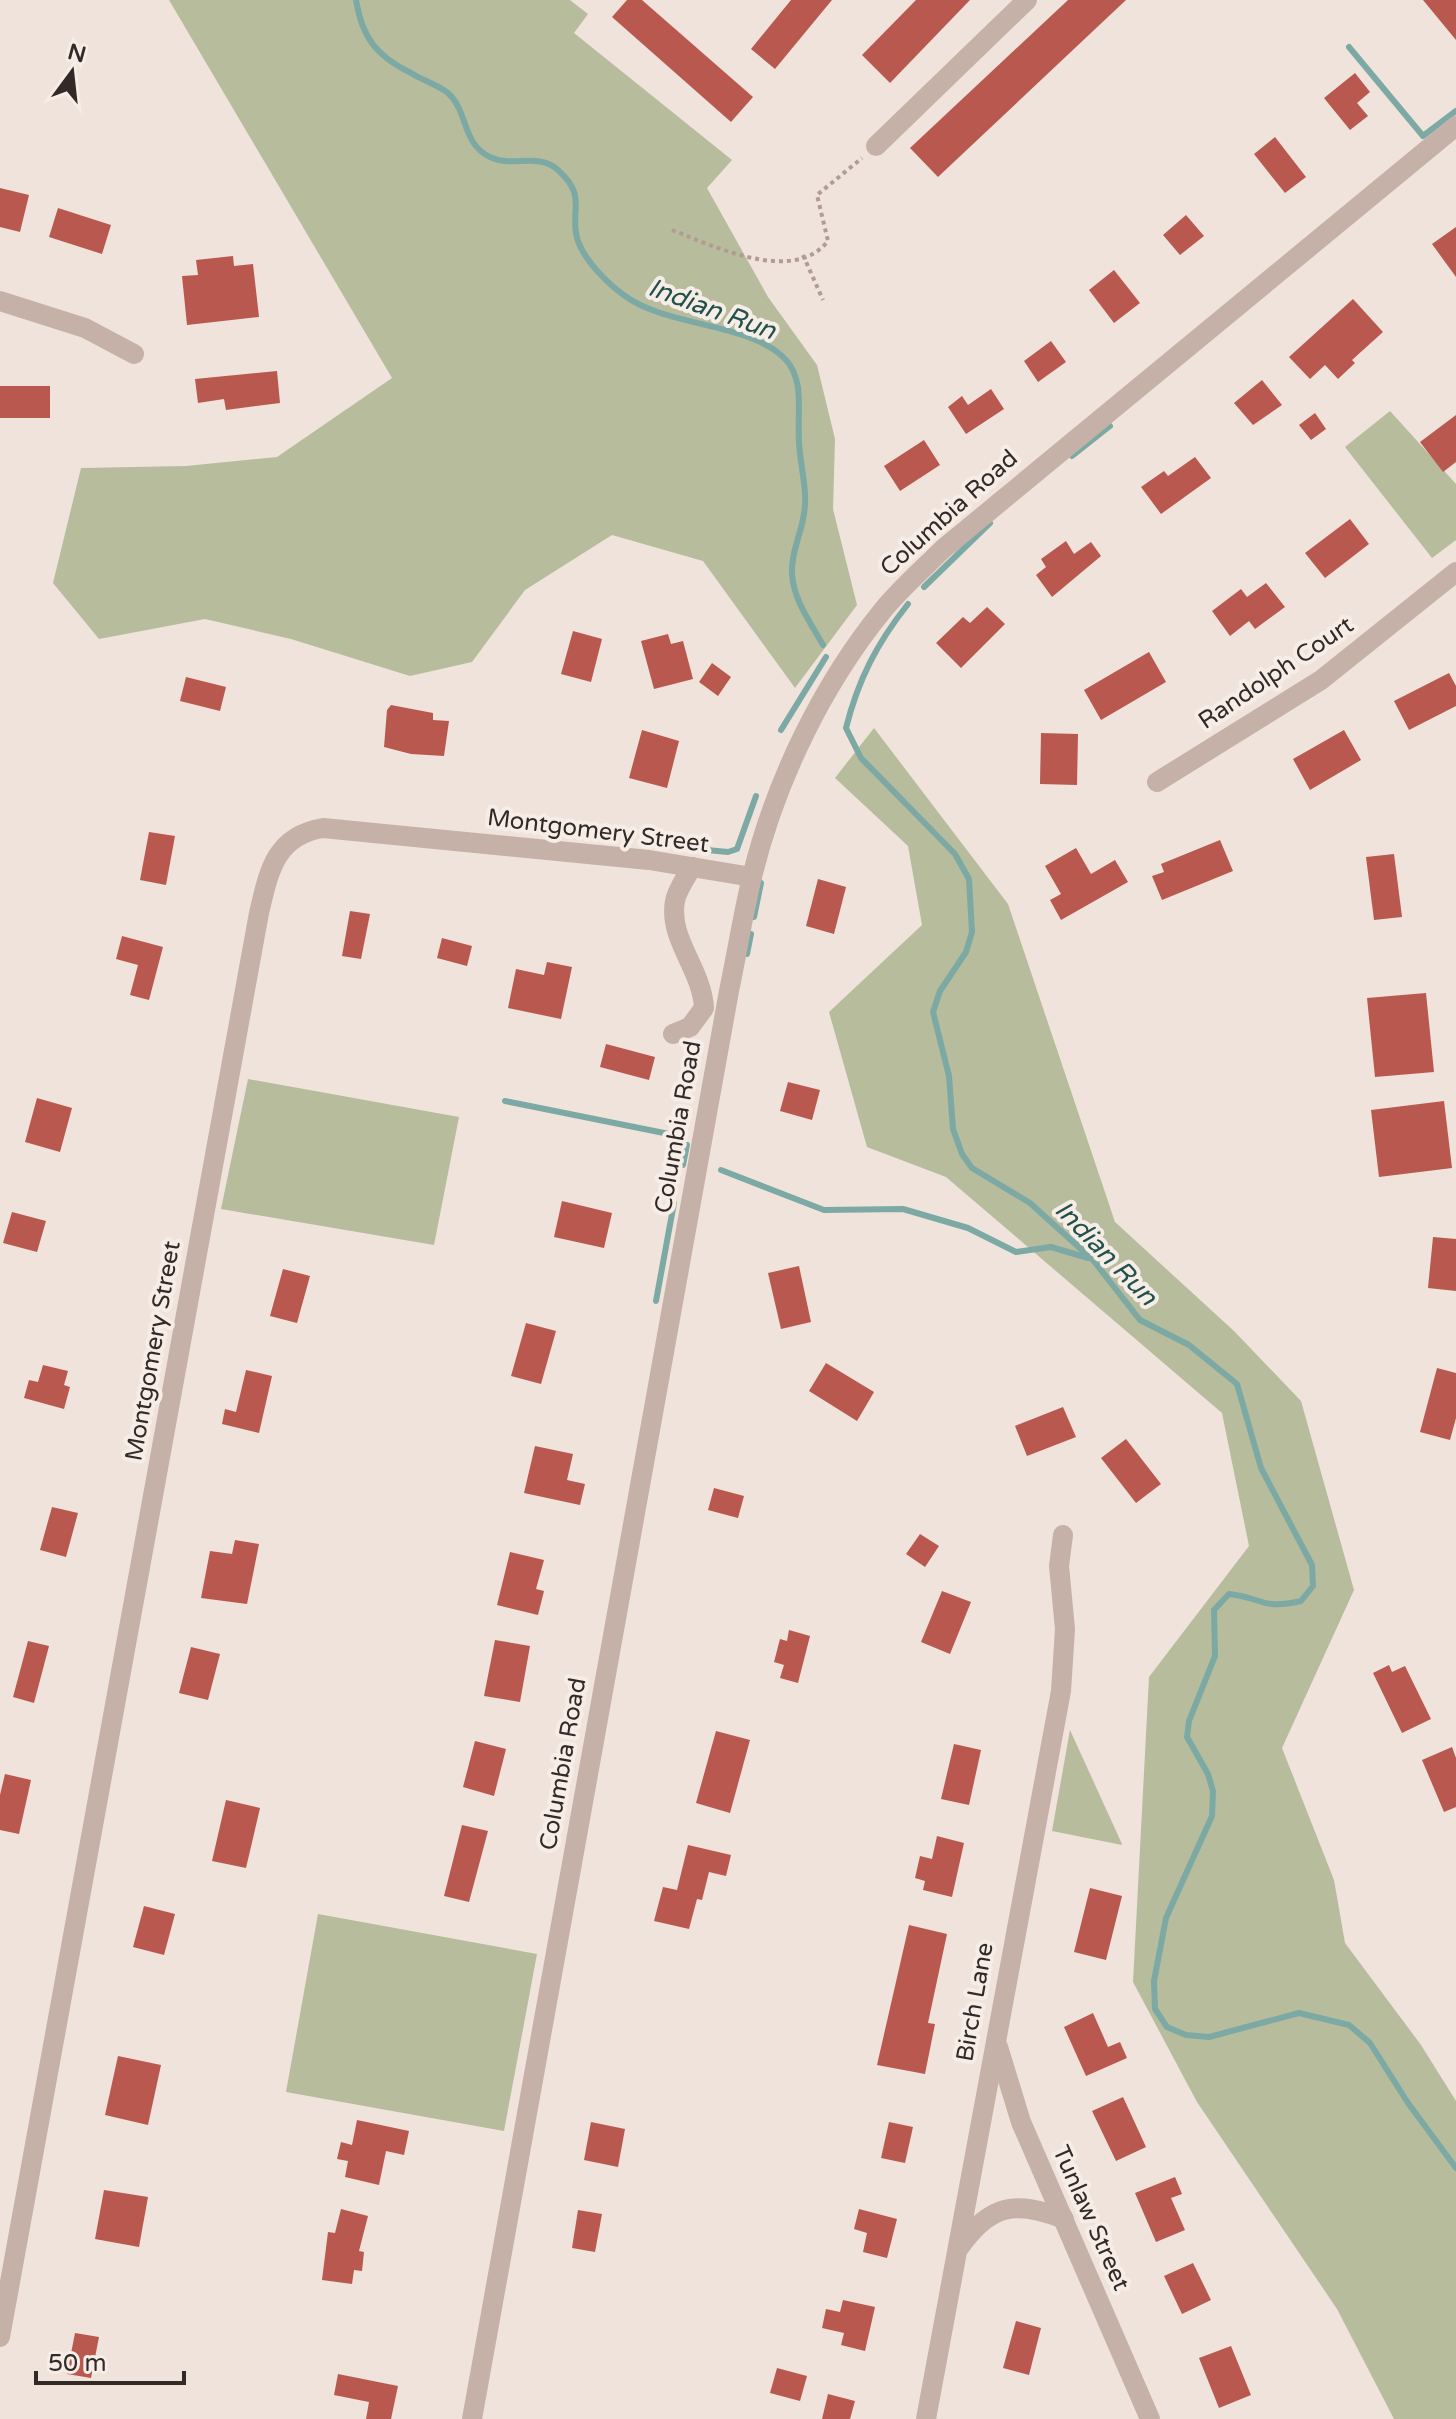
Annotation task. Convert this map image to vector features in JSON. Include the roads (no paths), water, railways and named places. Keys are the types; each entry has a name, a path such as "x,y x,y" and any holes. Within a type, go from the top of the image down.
{"street":[{"path":"876,146 1027,0"},
{"name":"Columbia Road","path":"472,2419 726,1010 752,877 776,800 797,750 834,682 884,609 943,549 1000,498 1456,126"},
{"path":"0,301 85,328 134,354"},
{"name":"Randolph Court","path":"1157,782 1321,680 1456,572"},
{"name":"Montgomery Street","path":"0,2337 259,913 277,852 295,836 323,828 692,867 752,877"},
{"path":"673,1034 690,1027 704,1008 703,987 677,935 674,918 675,899 692,867"},
{"path":"695,967 711,976 726,1010 704,1008"},
{"name":"Birch Lane","path":"926,2419 1061,1691 1065,1629 1060,1594 1063,1535"},
{"name":"Tunlaw Street","path":"996,2035 1002,2068 1021,2122 1150,2419"},
{"path":"957,2251 973,2228 1003,2209 1020,2207 1064,2219"}],"waterway":[{"name":"Indian Run","path":"356,0 362,25 373,44 388,60 448,93 455,101 474,144 481,151 498,160 542,162 558,170 573,189 576,230 581,249 598,272 618,291 663,314 753,339 771,348 788,363 798,387 799,442 805,496 803,521 793,558 793,583 803,610 823,645"},
{"path":"1349,47 1423,136 1456,111"},
{"path":"1072,456 1110,426"},
{"path":"924,587 990,523"},
{"name":"Indian Run","path":"908,604 870,663 846,728 861,758 955,854 969,879 972,932 966,952 940,991 933,1012 949,1076 953,1129 962,1154 972,1168 1030,1203 1093,1260 1140,1320 1189,1345 1237,1384 1261,1468 1312,1565 1313,1586 1301,1601 1270,1604 1229,1594 1214,1610 1215,1656 1189,1721 1187,1737 1208,1774 1213,1791 1212,1816 1166,1918 1154,1981 1155,2009 1167,2027 1186,2035 1209,2037 1299,2013 1349,2025 1370,2043 1408,2103 1456,2168"},
{"path":"781,730 826,657"},
{"path":"707,850 728,852 737,849 756,796"},
{"path":"754,917 761,883"},
{"path":"747,954 751,934"},
{"path":"505,1101 674,1135"},
{"path":"683,1165 687,1145"},
{"path":"721,1170 824,1210 903,1209 968,1228 1016,1252 1051,1247 1088,1258"},
{"path":"656,1301 674,1203"}]}
